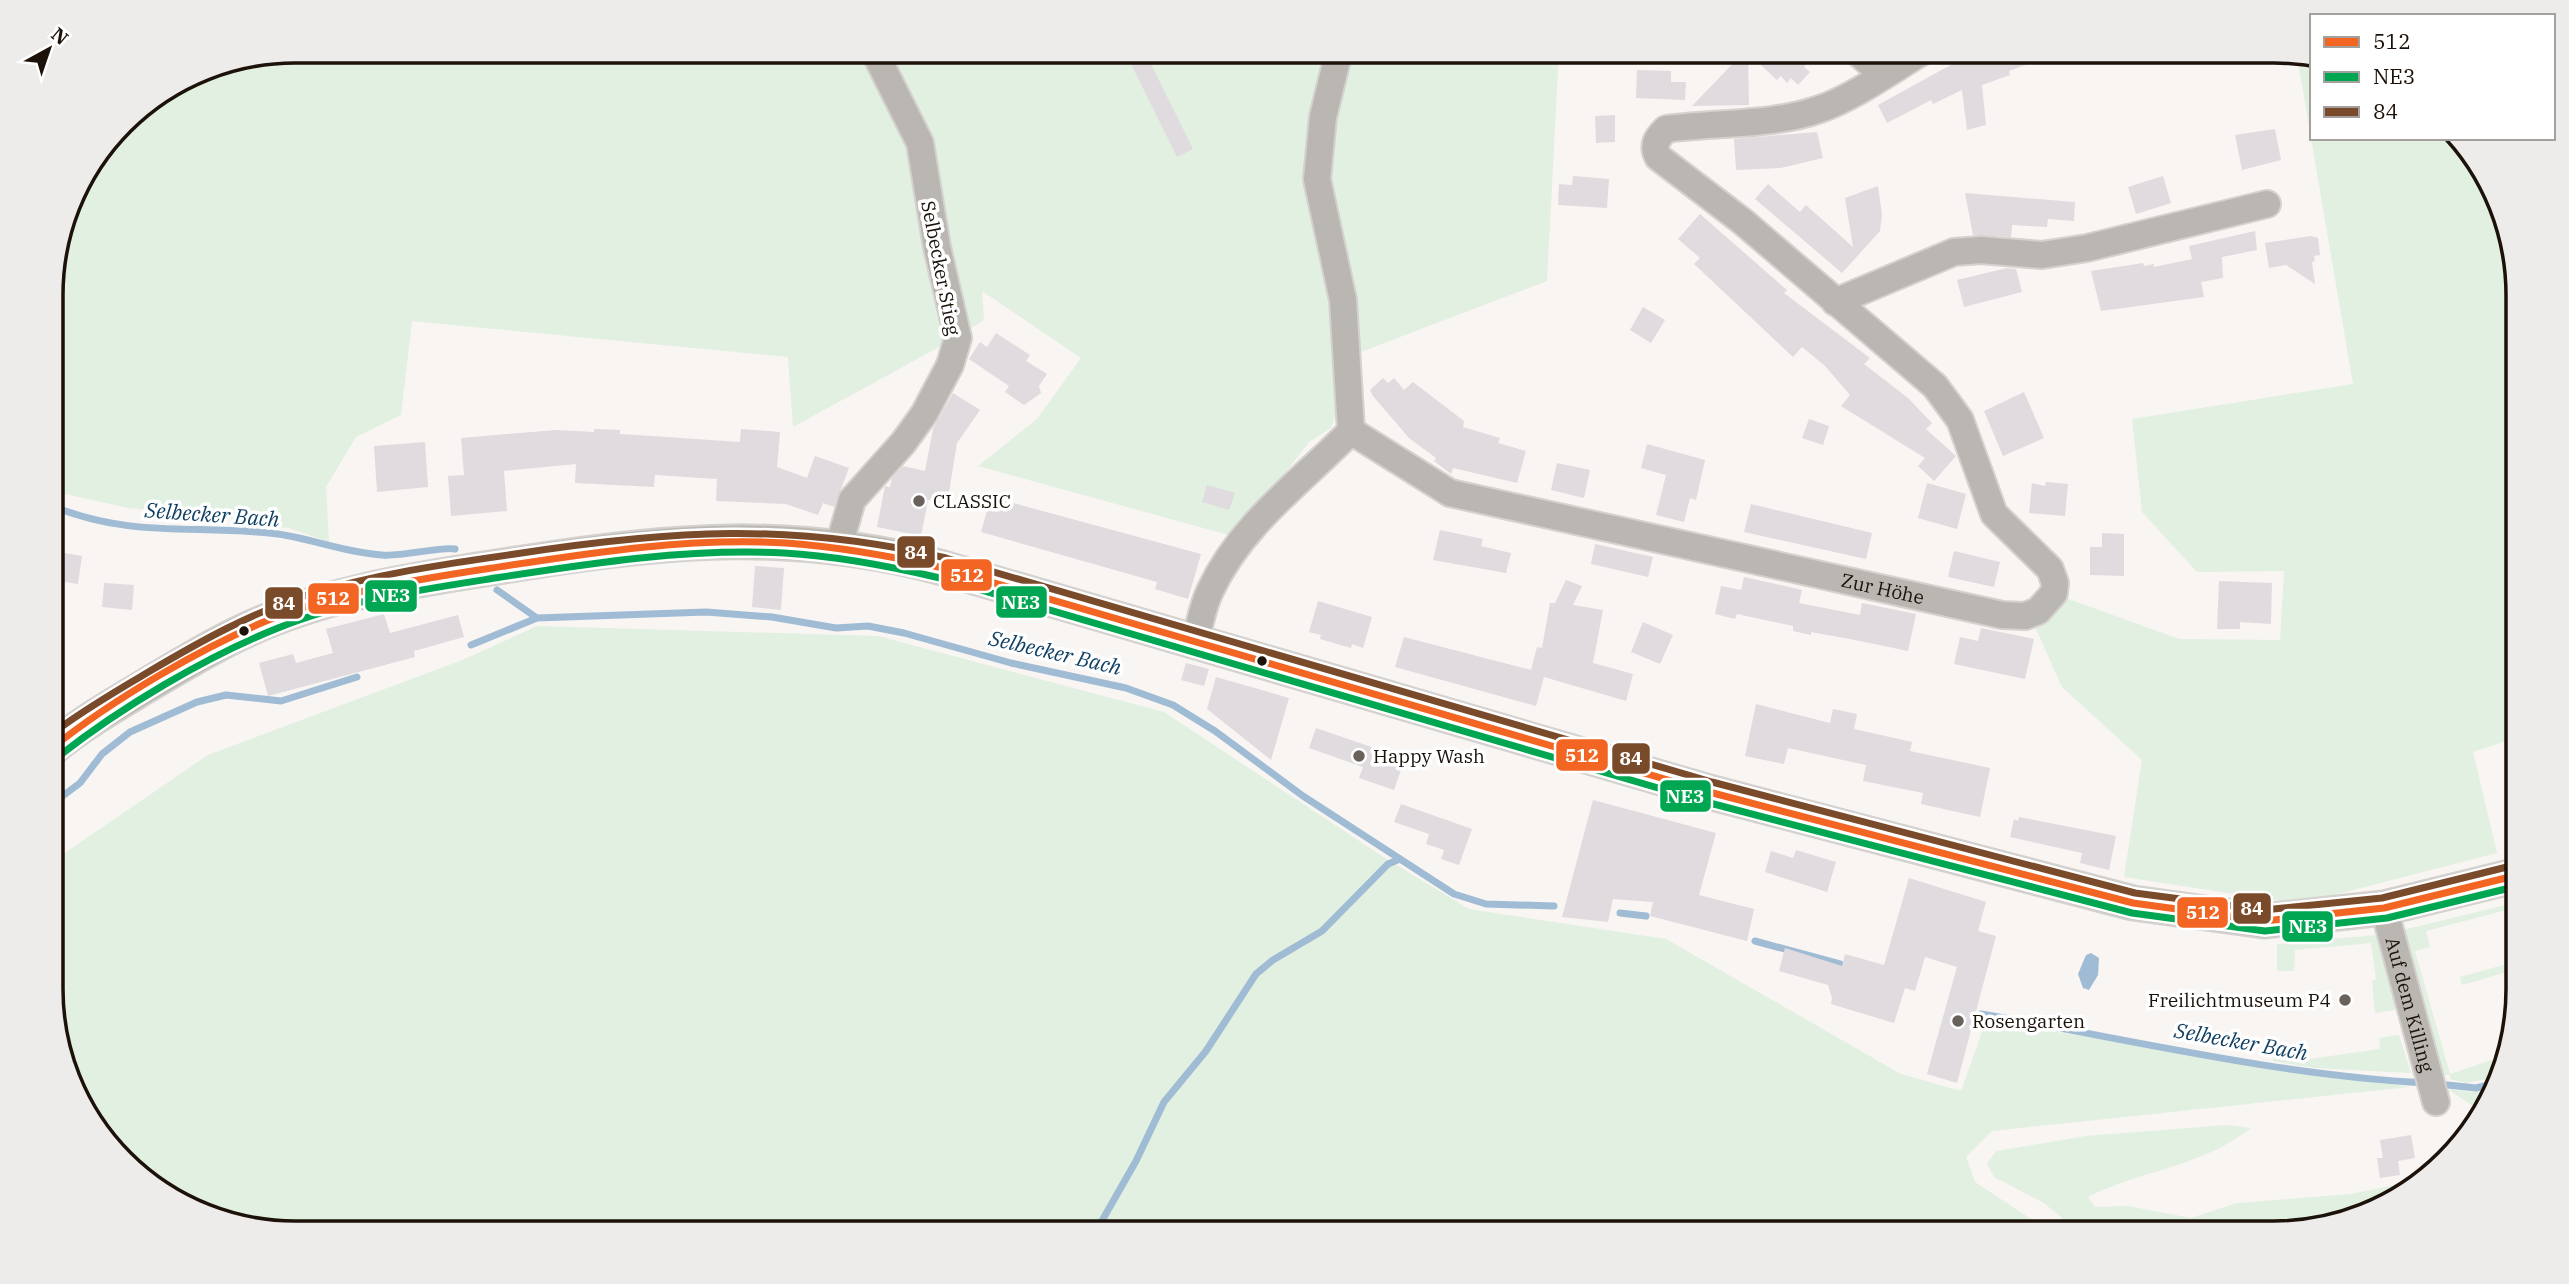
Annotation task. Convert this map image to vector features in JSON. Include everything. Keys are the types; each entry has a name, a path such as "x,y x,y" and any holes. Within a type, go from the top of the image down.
{"main road":[{"path":"63,738 74,729 211,648 244,631 318,603 415,579 647,544 776,540 839,546 955,571 1709,792 2133,903 2264,921 2384,908 2506,878"}],"street":[{"name":"Selbecker Stieg","path":"839,546 852,499 903,443 923,414 950,365 958,338 934,234 920,143 880,63"},
{"path":"1195,642 1210,591 1243,539 1284,492 1351,431 1343,300 1317,179 1323,117 1336,63"},
{"path":"1870,63 1882,74"},
{"name":"Zur Höhe","path":"1351,431 1450,493 2001,615 2025,616 2038,611 2054,593 2055,583 2050,569 1994,514 1960,420 1935,386 1742,221 1658,157 1654,150 1656,139 1666,130 1769,120 1820,109 1860,89 1902,63"},
{"path":"1835,302 1954,252 1981,250 2042,255 2076,250 2267,204"},
{"name":"Auf dem Killing","path":"2384,908 2433,1088"}],"green space":[{"path":"295,63 865,63 912,143 950,341 793,427 788,357 412,321 401,415 356,437 326,487 329,542 289,528 257,525 221,516 128,508 63,493 63,279 67,249 87,192 120,142 142,120 192,87 249,67"},
{"path":"885,63 1558,63 1547,281 1358,353 1331,428 1309,442 1236,537 978,466 1037,419 1081,358 982,291 984,320 962,334 928,145"},
{"path":"2298,65 2310,66 2310,132"},
{"path":"2311,140 2446,140 2475,179 2488,206 2504,264 2506,741 2473,752 2497,853 2299,904 2124,877 2142,760 2062,687 2035,627 2063,597 2179,639 2280,640 2284,571 2197,572 2142,512 2132,419 2353,384"},
{"path":"537,626 878,636 1164,712 1385,858 1469,909 1666,939 1901,1074 1961,1091 1986,1021 2410,1087 1992,1131 1966,1157 1975,1182 2034,1221 295,1221 264,1219 235,1213 192,1197 142,1164 120,1142 94,1105 81,1078 65,1020 63,854 208,755 465,659"},
{"path":"2506,905 2506,910 2426,931 2430,947 2415,951 2450,1074 2496,1059 2488,1079 2466,1083 2450,1079 2450,1075 2439,1075 2399,931"},
{"path":"2377,935 2382,942 2397,1007 2395,1010 2375,1013 2372,981 2376,979 2371,943 2295,950 2294,971 2277,971 2277,944"},
{"path":"2506,964 2506,972 2462,985 2460,977"},
{"path":"2399,1035 2411,1073 2314,1068 2273,1061 2273,1044 2293,1044 2296,1061 2380,1049 2379,1038"},
{"path":"2447,1089 2471,1092 2483,1090 2474,1106"},
{"path":"2227,1125 2251,1128 2212,1152 2088,1197 2095,1207 2128,1206 2191,1218 2237,1203 2351,1194 2399,1184 2349,1209 2290,1221 2059,1221 2062,1218 2044,1203 1994,1177 1987,1164 1996,1151 2086,1136"}],"water":[{"path":"2091,953 2099,958 2098,975 2089,990 2083,988 2078,974 2086,955"}],"building":[{"path":"1130,63 1150,63 1193,149 1177,157"},
{"path":"1733,63 1748,63 1749,105 1692,106"},
{"path":"1759,63 1807,63 1804,67 1810,72 1798,85 1791,78 1787,83 1781,76 1777,80"},
{"path":"1954,63 2031,63 2009,71 2010,75 1982,85 1986,125 1967,130 1962,90 1933,104 1931,100 1887,123 1878,105"},
{"path":"1637,70 1671,71 1671,82 1686,82 1685,100 1636,98"},
{"path":"1615,115 1615,142 1596,143 1595,116"},
{"path":"2275,129 2281,160 2242,170 2235,135"},
{"path":"1817,132 1823,158 1781,168 1736,170 1734,139"},
{"path":"1573,176 1609,179 1607,208 1558,205 1559,184 1572,185"},
{"path":"2163,176 2171,203 2136,214 2128,187"},
{"path":"1768,184 1800,212 1806,205 1853,247 1845,198 1878,186 1882,215 1880,231 1842,273 1755,199"},
{"path":"1965,193 2075,202 2074,221 2048,219 2047,227 2012,225 2011,237 1973,235"},
{"path":"1700,214 1787,290 1784,293 1870,358 1864,364 1908,398 1932,423 1926,429 1956,456 1934,481 1918,466 1925,458 1841,406 1850,395 1825,366 1802,347 1793,357 1694,264 1700,258 1678,239"},
{"path":"2255,231 2257,250 2222,257 2223,278 2201,282 2204,297 2101,311 2091,271 2143,263 2144,266 2154,264 2154,267 2192,259 2189,246"},
{"path":"2311,236 2318,238 2320,255 2314,256 2315,261 2312,262 2315,284 2286,265 2269,268 2265,243"},
{"path":"2007,268 2016,269 2022,292 1964,307 1957,280"},
{"path":"1643,307 1665,320 1651,343 1630,330"},
{"path":"996,333 1030,355 1026,361 1047,374 1039,386 1041,393 1024,405 1005,392 1009,386 969,359 980,342 987,347"},
{"path":"1383,378 1388,383 1394,378 1404,390 1413,382 1464,421 1463,427 1500,438 1498,443 1526,451 1517,483 1453,468 1451,474 1434,461 1436,458 1409,438 1373,396 1370,390"},
{"path":"2024,392 2044,438 2003,456 1984,411"},
{"path":"953,393 980,410 957,443 947,504 928,500 921,536 877,527 885,486 890,487 892,478 903,466 925,471 933,429"},
{"path":"1809,419 1829,426 1823,445 1802,438"},
{"path":"594,429 620,430 620,434 740,442 741,429 780,432 777,467 807,478 815,456 849,468 834,507 823,503 818,515 786,504 716,501 717,479 655,475 654,487 575,483 576,464 504,471 507,511 451,516 448,476 464,475 461,438 556,430 594,432"},
{"path":"425,442 428,487 377,492 374,446"},
{"path":"1647,444 1705,460 1696,500 1690,498 1684,522 1656,515 1666,475 1641,468"},
{"path":"1557,463 1590,470 1584,498 1551,490"},
{"path":"2046,482 2068,484 2065,516 2029,513 2032,483 2045,486"},
{"path":"1927,483 1966,494 1957,529 1918,518"},
{"path":"1207,485 1235,493 1229,510 1202,502"},
{"path":"991,497 1201,554 1188,599 1155,589 1157,582 981,532"},
{"path":"1751,504 1872,533 1866,559 1744,532"},
{"path":"1440,530 1483,539 1481,546 1511,553 1506,573 1433,560"},
{"path":"2102,533 2124,534 2124,576 2090,575 2090,547 2102,547"},
{"path":"1595,544 1653,557 1648,577 1591,564"},
{"path":"1954,551 2000,562 1994,587 1948,577"},
{"path":"63,553 82,556 78,584 63,582"},
{"path":"755,566 784,568 781,610 752,607"},
{"path":"1744,577 1802,590 1799,603 1860,615 1862,603 1916,614 1908,651 1811,632 1811,635 1793,631 1793,626 1737,614 1735,619 1715,614 1721,586 1741,590"},
{"path":"1566,580 1582,586 1573,605 1603,610 1593,663 1633,674 1626,701 1544,677 1536,706 1395,667 1404,637 1531,670 1537,647 1542,648 1550,603 1555,603"},
{"path":"2219,581 2272,583 2271,624 2240,622 2240,629 2217,629"},
{"path":"104,583 134,585 132,610 102,607"},
{"path":"1318,601 1372,617 1363,648 1352,644 1351,648 1320,639 1321,635 1309,632"},
{"path":"384,614 390,633 458,615 464,637 414,651 415,657 268,696 259,663 293,654 296,663 333,653 326,629"},
{"path":"1643,622 1673,635 1660,664 1631,652"},
{"path":"1981,628 2034,639 2025,679 1954,664 1960,637 1978,641"},
{"path":"1186,663 1209,669 1204,686 1181,680"},
{"path":"1216,677 1289,698 1271,760 1207,709"},
{"path":"1756,704 1830,723 1833,709 1857,714 1854,729 1912,742 1910,751 1990,768 1980,817 1921,804 1923,793 1863,781 1866,765 1788,748 1784,764 1745,756"},
{"name":"Happy Wash","path":"1316,728 1386,752 1383,761 1402,767 1394,790 1359,778 1363,767 1309,748"},
{"path":"1593,800 1716,833 1699,895 1754,909 1747,941 1650,916 1653,902 1613,899 1608,922 1562,917"},
{"path":"1401,804 1472,829 1459,865 1441,859 1444,850 1426,844 1429,834 1394,822"},
{"path":"2019,817 2116,836 2109,870 2080,863 2082,853 2010,837 2014,819 2018,821"},
{"path":"1796,850 1836,862 1827,892 1765,872 1771,851 1793,858"},
{"path":"1909,878 1986,902 1978,931 1996,936 1957,1083 1927,1074 1957,967 1925,957 1915,991 1905,988 1894,1023 1831,1004 1828,985 1779,971 1785,948 1842,966 1845,954 1884,965"},
{"path":"2411,1135 2415,1158 2398,1161 2400,1175 2380,1178 2377,1158 2383,1158 2380,1140"}],"waterway":[{"name":"Selbecker Bach","path":"63,510 110,523 138,527 278,534 369,554 390,555 455,549"},
{"name":"Selbecker Bach","path":"497,590 537,618 706,612 772,617 836,628 868,626 904,633 1011,663 1126,688 1173,705 1215,731 1303,796 1454,894 1486,904 1554,906"},
{"path":"471,645 537,618"},
{"path":"63,796 80,783 102,754 130,732 197,702 226,695 281,701 357,677"},
{"path":"1102,1221 1136,1161 1164,1102 1206,1051 1256,974 1273,960 1322,931 1388,864 1400,859"},
{"name":"Selbecker Bach","path":"1620,913 1646,916"},
{"name":"Selbecker Bach","path":"1755,941 1840,964"},
{"name":"Selbecker Bach","path":"1981,1014 2258,1064 2370,1079 2426,1083"},
{"name":"Selbecker Bach","path":"2438,1084 2476,1088 2485,1086"}],"transit line":[{"name":"84","path":"63,726 150,671 246,619 307,595 358,581 410,570 626,539 679,535 782,535 835,539 946,558 1712,782 2135,893 2264,910 2382,898 2506,867"},
{"name":"512","path":"63,740 102,711 190,658 276,617 329,600 437,577 602,552 712,542 786,543 865,552 943,568 1709,792 2133,903 2264,921 2384,908 2506,878"},
{"name":"NE3","path":"63,753 136,702 222,653 278,628 329,610 409,592 599,563 673,555 784,553 863,562 940,578 1706,802 2132,913 2265,931 2387,918 2506,889"}],"place":[{"name":"CLASSIC","path":"919,501"},
{"name":"Happy Wash","path":"1359,756"},
{"name":"Freilichtmuseum P4","path":"2345,1000"},
{"name":"Rosengarten","path":"1958,1021"}]}
